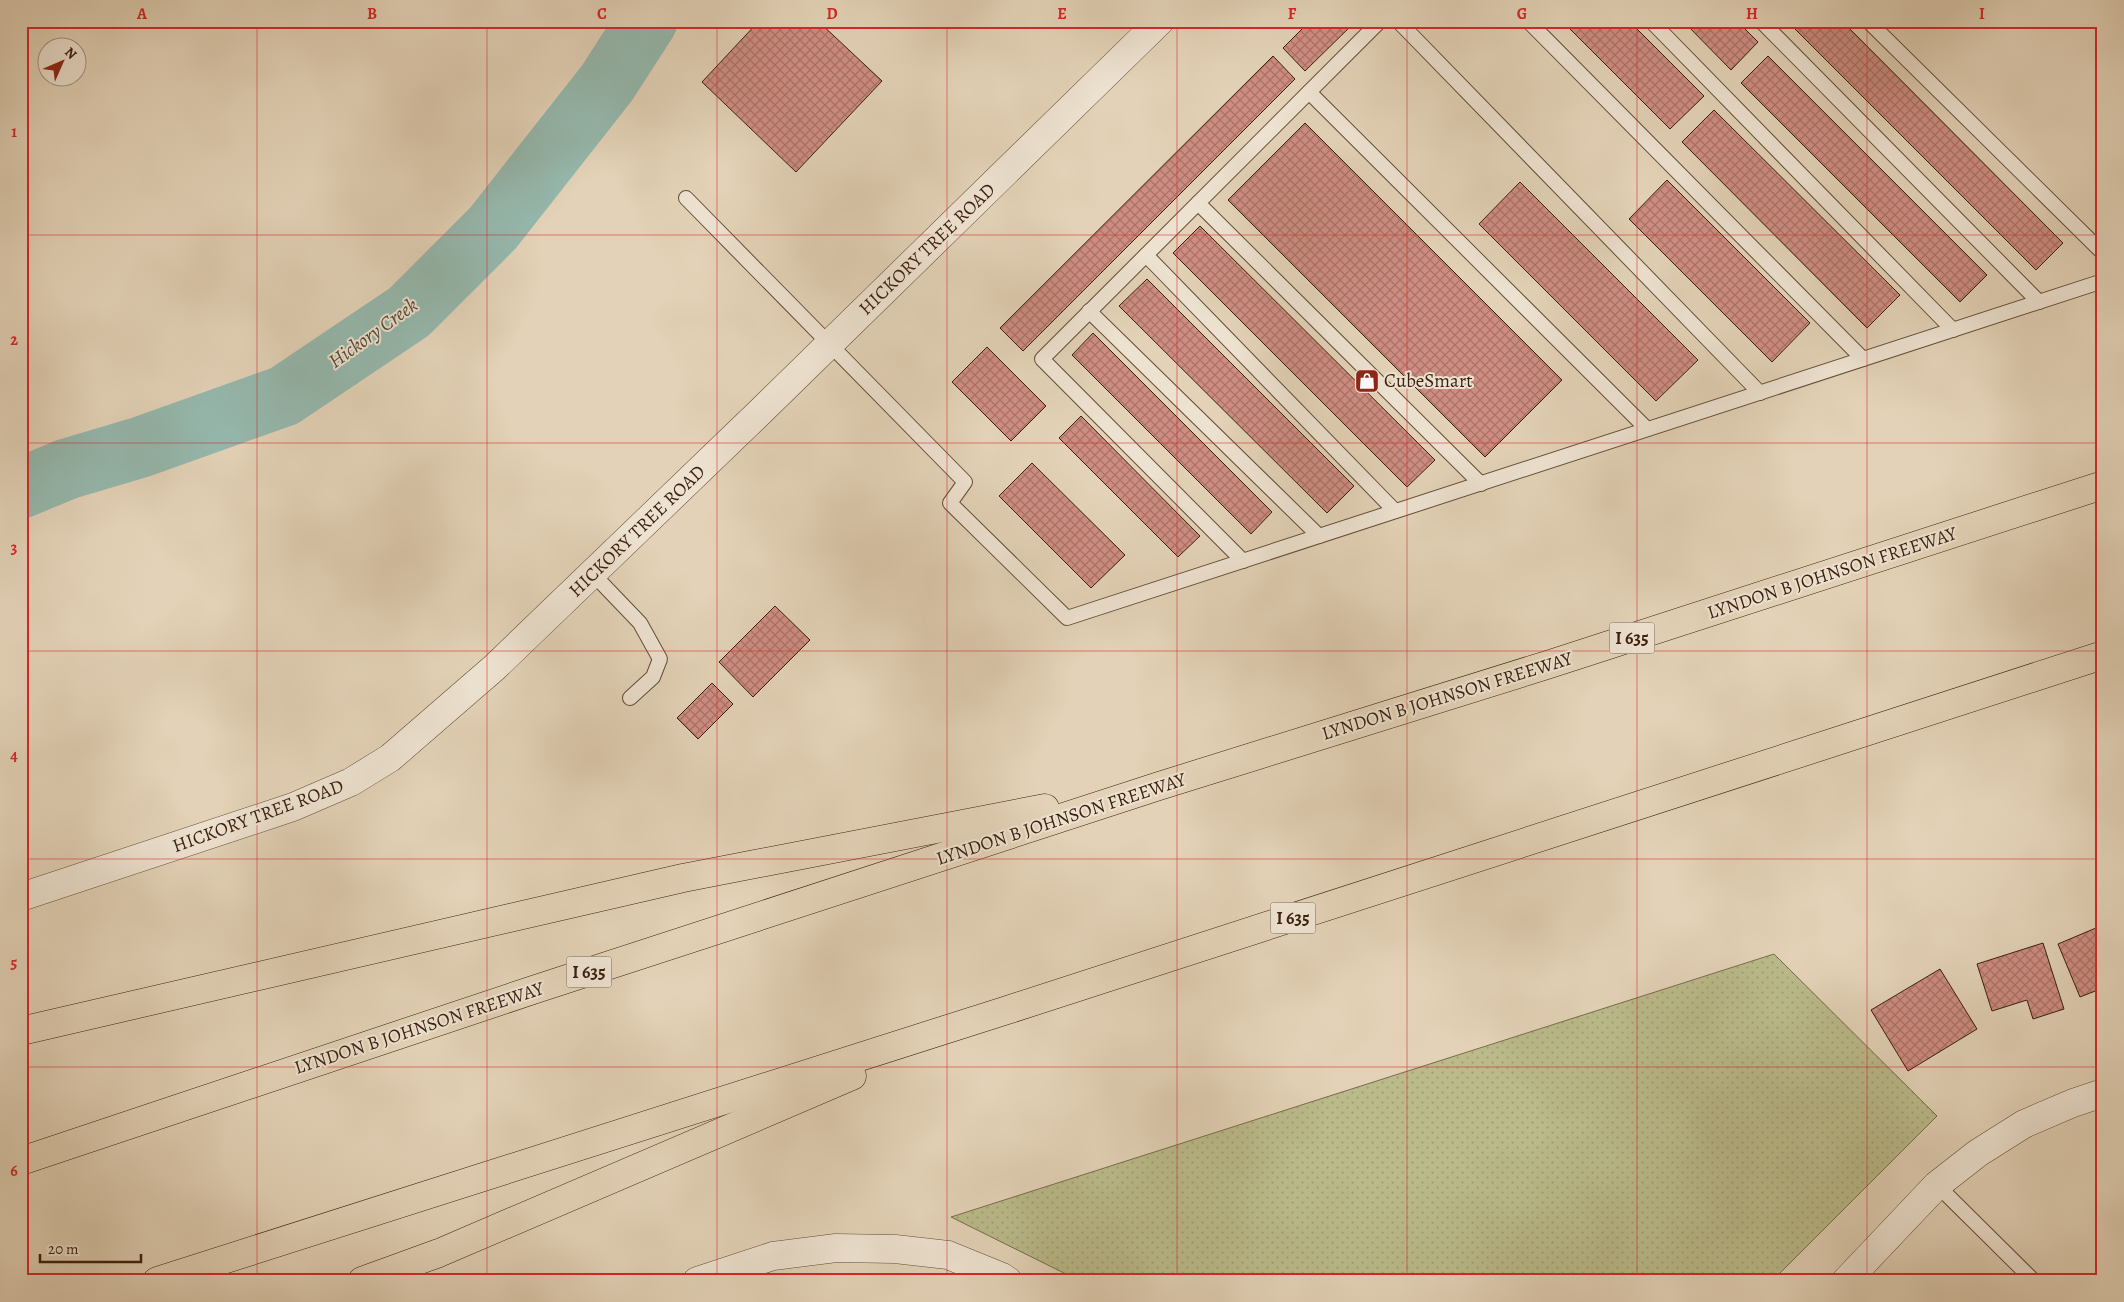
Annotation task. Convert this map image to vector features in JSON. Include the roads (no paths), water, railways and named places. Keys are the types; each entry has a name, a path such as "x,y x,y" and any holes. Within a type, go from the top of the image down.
{"highway":[{"name":"LYNDON B JOHNSON FREEWAY","path":"21,1161 536,989 1159,786 1556,662 2103,485"},
{"name":"I 635","path":"157,1281 1001,1012 2103,655"},
{"path":"21,1031 683,878 1159,786"},
{"path":"362,1281 439,1253 1001,1012"}],"street":[{"name":"HICKORY TREE ROAD","path":"21,898 293,807 351,782 390,758 495,667 593,574 1160,21"},
{"path":"1846,1281 1937,1185 1978,1153 2024,1124 2073,1103 2103,1093"},
{"path":"697,1281 772,1256 836,1248 895,1249 948,1255 1002,1276 1008,1281"}],"lane":[{"path":"1243,561 1042,359 1380,21"},
{"path":"1398,21 1760,393"},
{"path":"1528,21 1863,359"},
{"path":"1651,21 1953,330"},
{"path":"1761,21 2039,302"},
{"path":"1868,21 2103,253"},
{"path":"1309,92 1646,429"},
{"path":"686,198 965,482 950,503 1067,618 2103,281"},
{"path":"1198,202 1481,484"},
{"path":"1146,255 1395,511"},
{"path":"1090,311 1319,536"},
{"path":"593,574 640,623 660,659 653,677 630,698"},
{"path":"1937,1185 2034,1281"}],"waterway":[{"name":"Hickory Creek","path":"21,488 67,469 141,447 284,396 409,312 493,228 607,83 647,21"}],"place":[{"name":"CubeSmart","path":"1367,381"}]}
